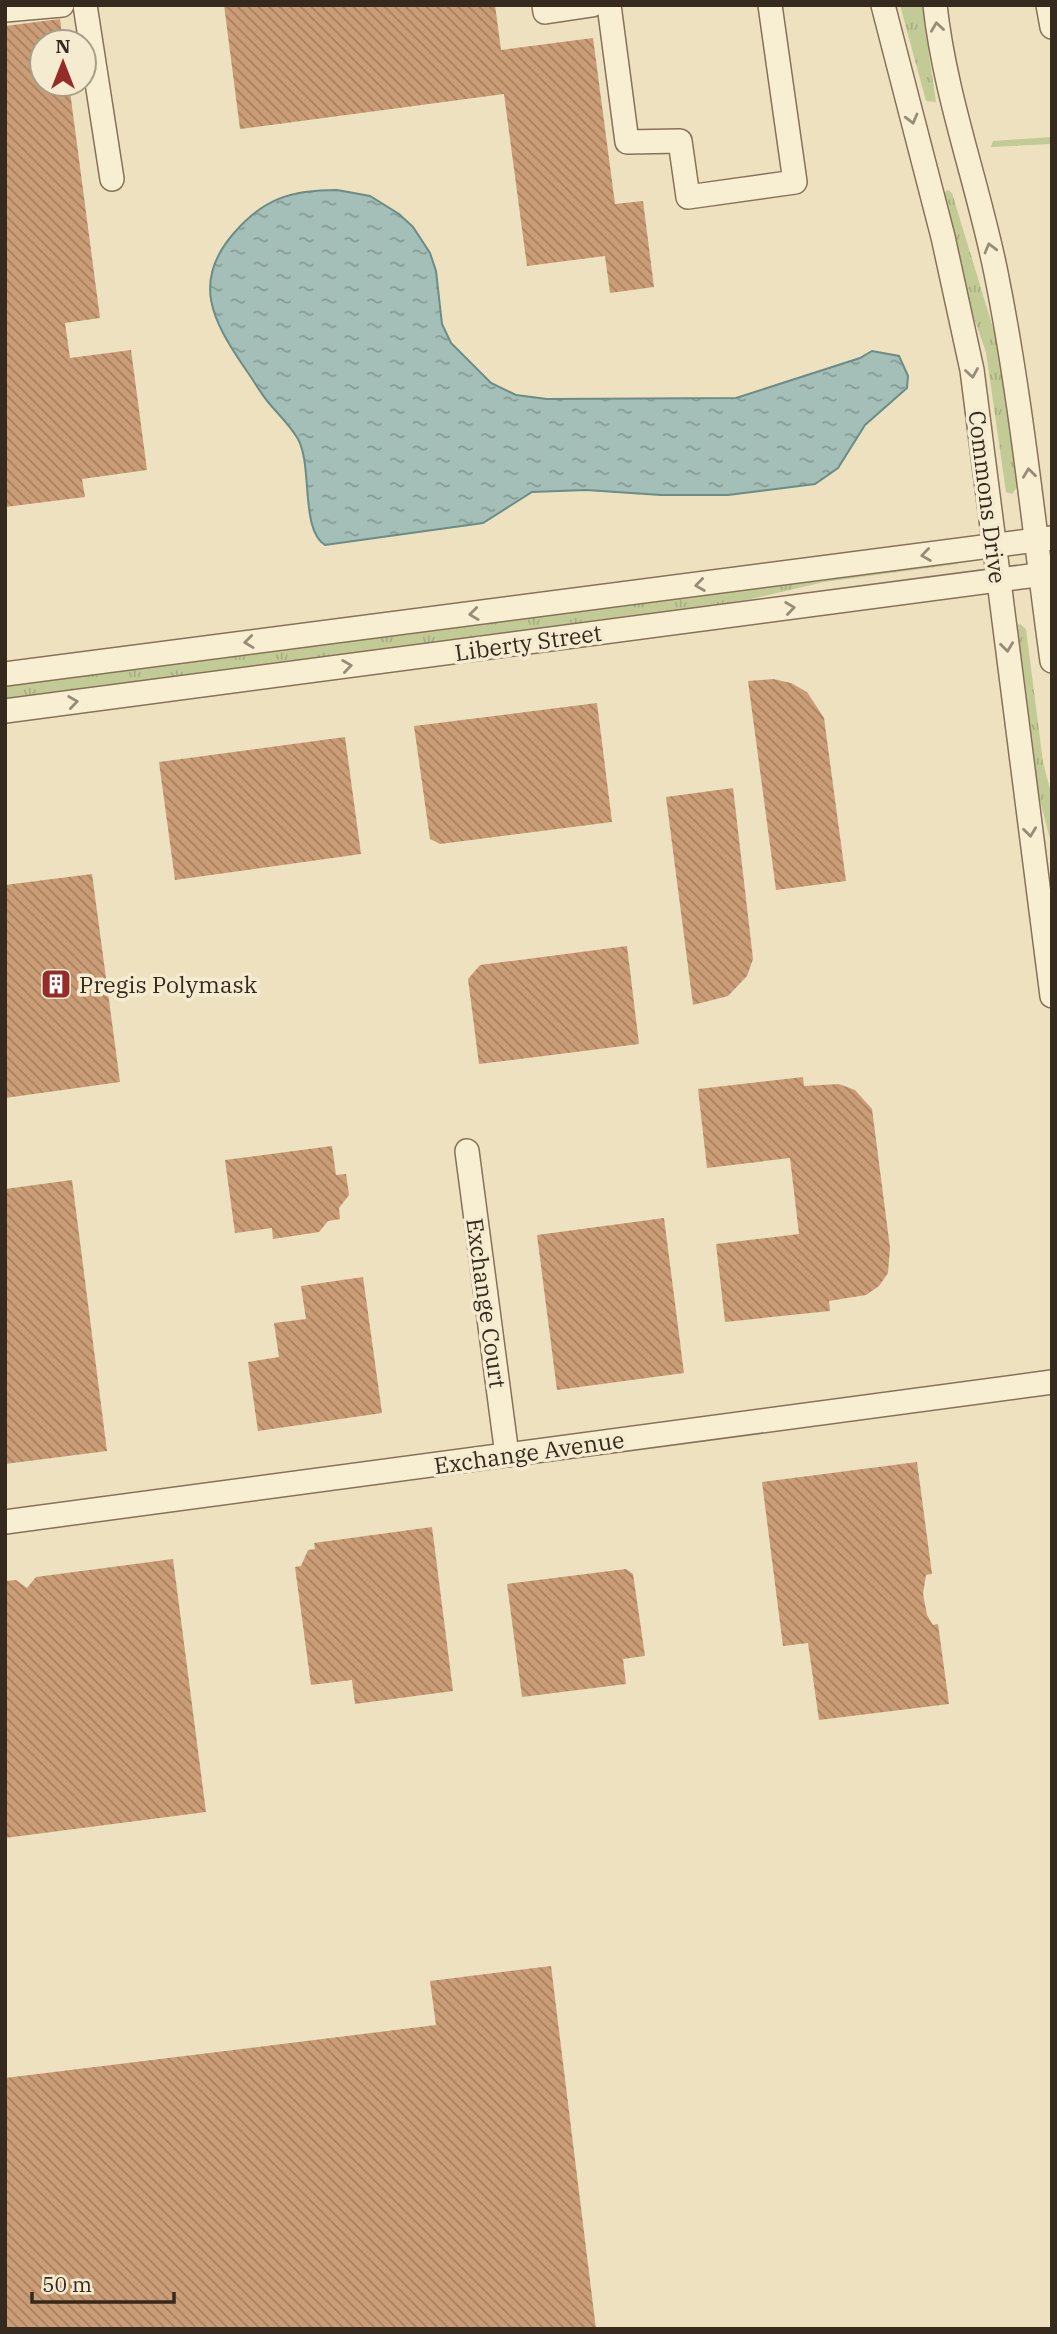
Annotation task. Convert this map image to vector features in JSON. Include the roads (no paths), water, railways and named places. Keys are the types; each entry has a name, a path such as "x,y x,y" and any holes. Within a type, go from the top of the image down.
{"street":[{"path":"5,10 62,5"},
{"path":"85,5 112,179"},
{"path":"544,5 545,12 592,5"},
{"path":"609,5 627,142 680,141 688,197 795,182 771,5"},
{"name":"Commons Drive","path":"883,5 959,306 974,383 1052,996"},
{"name":"Commons Drive","path":"935,5 949,86 1009,334 1045,539 1052,661"},
{"path":"1048,5 1052,27"},
{"name":"Liberty Street","path":"5,674 1045,539"},
{"name":"Liberty Street","path":"5,711 1046,573"},
{"name":"Exchange Court","path":"467,1151 507,1455"},
{"name":"Exchange Avenue","path":"5,1522 1052,1382"}],"water":[{"path":"337,190 370,196 399,214 413,227 430,253 436,271 442,324 451,343 491,383 516,395 547,399 736,398 860,358 872,351 899,356 908,376 907,388 865,425 838,468 815,484 728,495 661,495 586,490 532,492 483,523 325,545 312,526 305,465 298,439 262,394 223,334 211,301 210,285 213,268 221,251 234,233 256,212 293,194"}],"place":[{"name":"Pregis Polymask","path":"56,984"}]}
